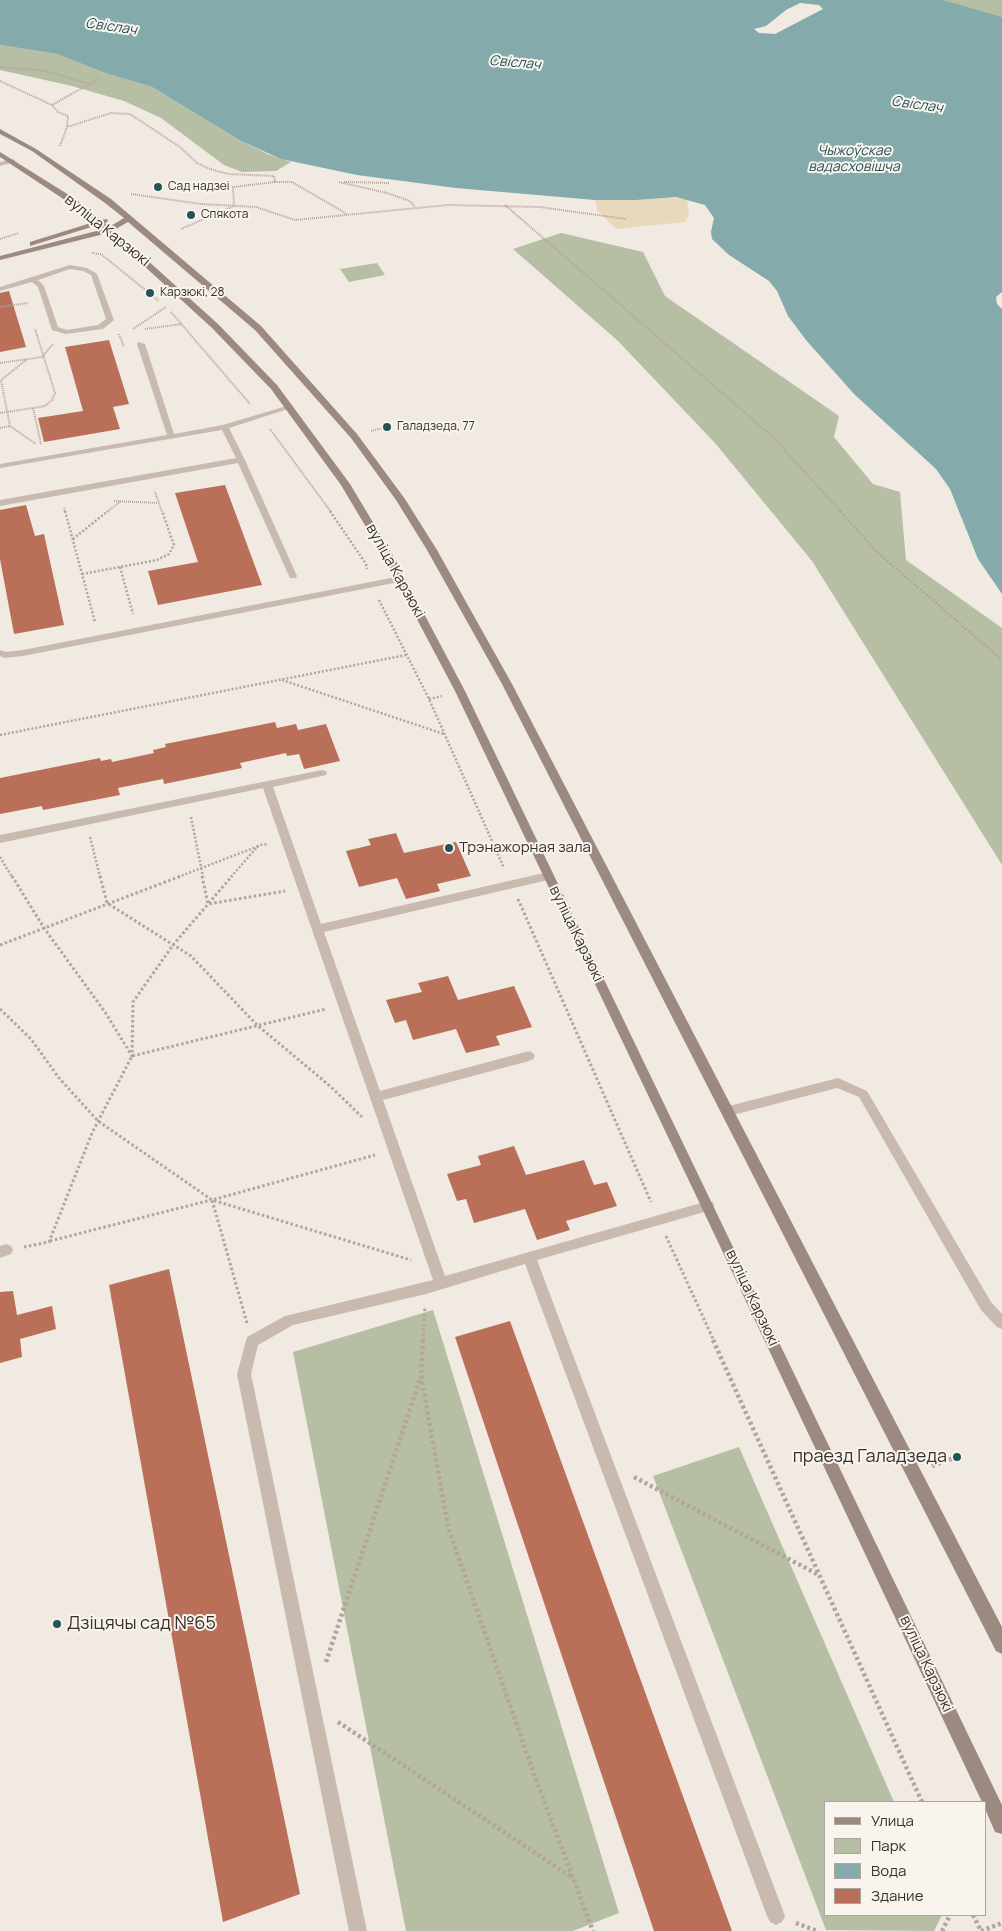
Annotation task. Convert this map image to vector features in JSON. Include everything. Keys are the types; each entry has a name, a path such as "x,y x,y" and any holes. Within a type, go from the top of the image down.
{"street":[{"name":"вуліца Карзюкі","path":"0,131 34,150 129,218 258,328 286,357 354,436 400,499 432,550 507,684 729,1112 870,1393 1002,1645"},
{"name":"вуліца Карзюкі","path":"0,154 78,205 109,230 216,326 274,387 345,484 401,579 460,691 708,1206 1002,1825"},
{"path":"0,257 52,237 99,222 129,218"},
{"path":"0,257 61,244 109,230 129,218"}],"lane":[{"path":"0,164 13,161"},
{"path":"0,289 70,267 85,269 94,274 110,320 100,327 66,332 56,328 41,286 33,279"},
{"path":"141,344 172,437"},
{"path":"0,466 224,427 290,407"},
{"path":"224,427 241,460 293,576"},
{"path":"0,503 241,460"},
{"path":"0,653 5,655 99,638 401,579"},
{"path":"0,839 322,774"},
{"path":"267,785 441,1284"},
{"path":"317,929 548,876"},
{"path":"376,1097 529,1056"},
{"path":"729,1112 838,1083 863,1094 986,1306 1002,1323"},
{"path":"358,1931 244,1374 252,1341 290,1320 441,1284 528,1257 708,1206"},
{"path":"528,1257 776,1916"}],"path":[{"path":"0,67 45,71 90,84"},
{"path":"52,105 100,78"},
{"path":"0,81 52,105 58,112 68,116 67,127 60,146"},
{"path":"67,127 111,113 130,114 172,142 203,166 228,174 274,176 275,182"},
{"path":"234,206 233,187 292,182 349,214"},
{"path":"389,183 339,182 387,193 410,201 416,207"},
{"path":"131,194 201,204 256,207 295,220 416,207 505,206 540,207 626,219"},
{"path":"181,230 234,206"},
{"path":"505,206 528,222 550,246 772,436 876,551 1002,660"},
{"path":"86,253 101,254 166,308 260,416 366,564 372,585 445,734 659,1220 922,1801"},
{"path":"0,307 46,301"},
{"path":"131,331 166,308"},
{"path":"0,414 45,406 52,400 55,393 42,357"},
{"path":"27,359 0,380 10,426 42,448 33,408"},
{"path":"0,428 10,426"},
{"path":"82,574 157,560 169,554 174,545 154,489"},
{"path":"73,539 127,496"},
{"path":"62,499 99,638"},
{"path":"120,567 134,614"},
{"path":"0,734 406,655"},
{"path":"280,679 445,734"},
{"path":"187,801 202,867 208,904"},
{"path":"86,821 107,903 191,956 257,1026 330,1086 369,1124"},
{"path":"0,945 259,846 286,840"},
{"path":"49,1242 98,1121 132,1056 132,1002 173,945 259,846"},
{"path":"0,856 44,928 105,1012 132,1056"},
{"path":"208,904 303,887"},
{"path":"132,1056 343,1004"},
{"path":"0,1009 31,1039 59,1078 98,1121 212,1200 435,1267"},
{"path":"3,1251 49,1242 212,1200 394,1150"},
{"path":"212,1200 252,1341"},
{"path":"426,1288 421,1376 448,1527 593,1931"},
{"path":"324,1667 421,1376"},
{"path":"605,1462 819,1575"},
{"path":"312,1704 573,1878"},
{"path":"942,1931 950,1916"},
{"path":"974,1916 981,1931 1002,1923"}],"green space":[{"path":"943,0 1002,0 1002,17 981,13"},
{"path":"0,45 57,54 105,73 152,87 241,141 270,155 291,162 276,171 242,172 224,165 161,118 124,101 72,86 0,70"},
{"path":"561,233 643,252 665,296 839,416 834,437 873,484 900,492 906,560 1002,628 1002,865 812,561 715,443 618,341 513,249"},
{"path":"377,263 385,275 349,282 340,269"},
{"path":"433,1310 619,1913 573,1931 406,1931 293,1352"},
{"path":"739,1447 894,1801 824,1801 824,1916 942,1916 934,1931 826,1930 653,1476"}],"sand":[{"path":"666,197 687,199 689,214 685,222 616,229 597,210 595,200 636,200"}],"water":[{"name":"Чыжоўскае вадасховішча","path":"0,0 943,0 1002,17 1002,292 996,297 997,304 1002,309 1002,594 978,559 950,489 936,469 854,394 806,340 788,316 777,291 769,281 729,255 712,239 711,232 714,218 705,205 676,197 636,200 595,200 456,188 357,175 281,159 241,141 152,87 105,73 57,54 0,45","holes":["800,3 819,5 823,9 775,34 759,33 754,29 766,26 786,10"]}],"building":[{"path":"9,291 26,347 0,352 0,293"},
{"path":"109,340 129,404 113,407 120,429 44,442 38,418 83,411 65,347"},
{"path":"225,485 262,585 158,605 148,571 198,562 175,493"},
{"path":"26,505 35,536 44,534 64,625 14,634 0,559 0,510"},
{"path":"275,722 277,728 296,724 298,730 326,724 340,761 304,769 299,754 287,756 286,753 240,763 242,768 164,784 163,779 118,788 120,795 43,810 42,806 0,814 0,778 100,758 101,761 111,759 112,762 154,753 153,750 166,747 165,744"},
{"path":"396,833 404,853 456,842 471,876 437,884 440,891 406,899 397,878 359,887 346,851 371,845 368,839"},
{"path":"448,976 458,1000 514,986 532,1027 496,1036 500,1045 466,1053 456,1029 413,1040 406,1020 395,1023 386,1000 422,992 418,983"},
{"path":"514,1146 526,1175 584,1160 594,1185 607,1182 617,1206 566,1221 570,1230 537,1240 525,1209 474,1223 466,1199 457,1201 447,1174 481,1165 478,1156"},
{"path":"169,1269 300,1894 223,1922 109,1285"},
{"path":"13,1291 17,1315 52,1306 56,1329 20,1339 22,1357 0,1363 0,1292"},
{"path":"510,1321 732,1931 654,1931 455,1337"}],"place":[{"name":"Сад надзеі","path":"158,187"},
{"name":"Спякота","path":"191,215"},
{"name":"Карзюкі, 28","path":"150,293"},
{"name":"Галадзеда, 77","path":"387,427"},
{"name":"Трэнажорная зала","path":"449,848"},
{"name":"праезд Галадзеда","path":"957,1457"},
{"name":"Дзіцячы сад №65","path":"57,1624"}],"water label":[{"name":"Свіслач","path":"111,27"},
{"name":"Свіслач","path":"515,63"},
{"name":"Свіслач","path":"917,105"}]}
